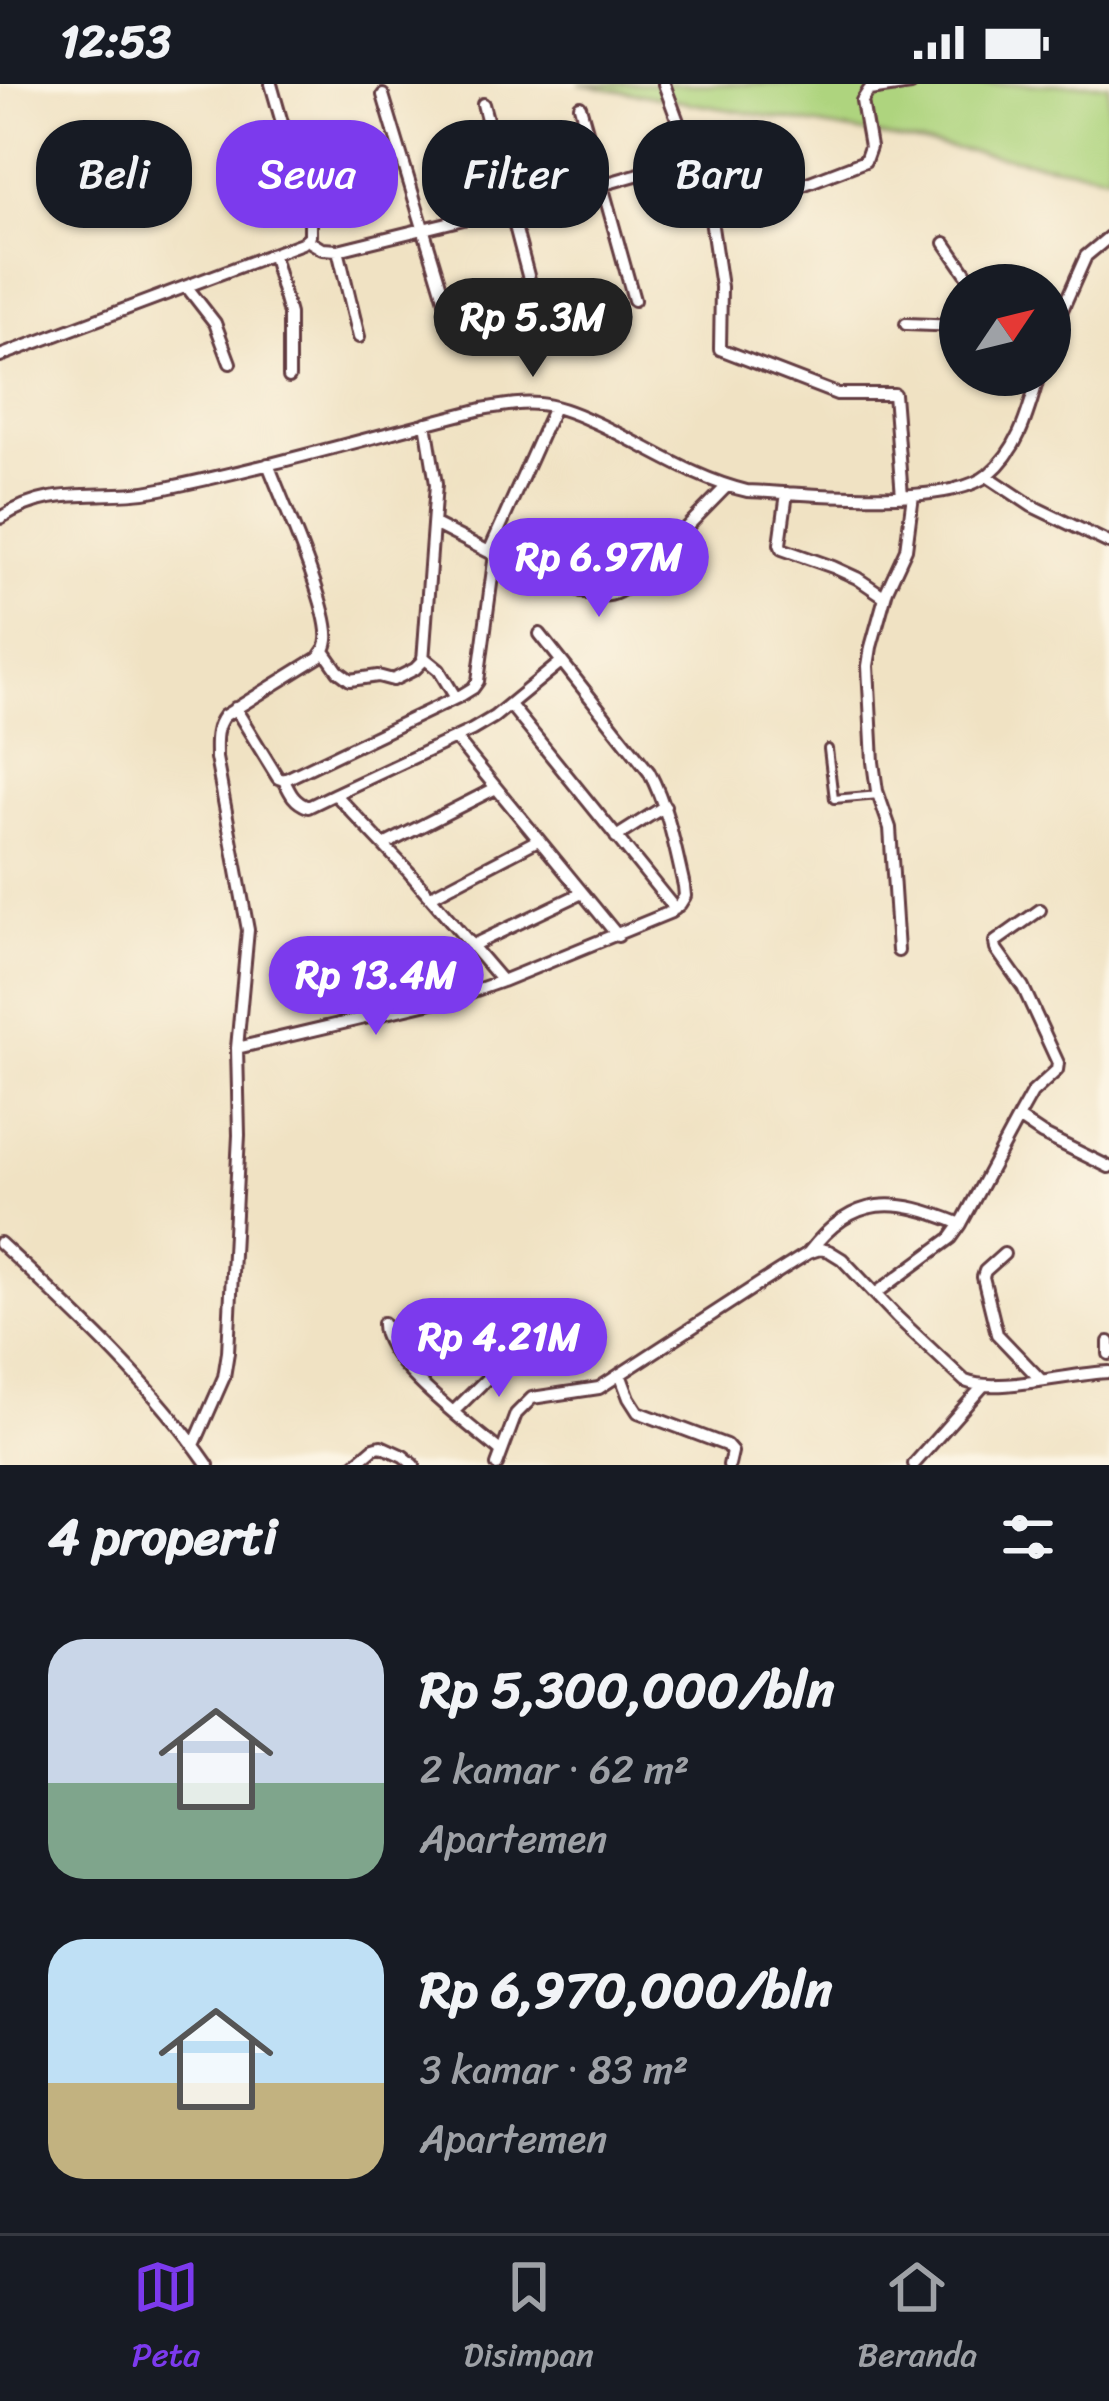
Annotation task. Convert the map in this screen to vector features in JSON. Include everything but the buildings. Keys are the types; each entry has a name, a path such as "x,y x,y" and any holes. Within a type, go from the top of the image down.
{"street":[{"path":"0,356 307,240 310,221 271,84"},
{"path":"664,84 677,120"},
{"path":"805,184 865,161 870,147 862,101 868,87 911,84"},
{"path":"383,95 446,304"},
{"path":"483,104 487,120"},
{"path":"580,106 584,120"},
{"path":"609,210 634,300"},
{"path":"307,240 322,249 338,250 431,228"},
{"path":"516,228 531,287"},
{"path":"712,228 722,292 720,349 837,394 894,394 907,495 906,549 885,597 868,666 870,729 879,795 890,828 898,951"},
{"path":"1071,289 1086,256 1109,237"},
{"path":"945,243 960,264"},
{"path":"338,250 359,337"},
{"path":"273,256 289,314 289,377"},
{"path":"188,286 215,323 230,364"},
{"path":"906,324 939,325"},
{"path":"0,518 51,496 144,492 513,404 554,406 621,434 695,474 747,491 907,495 962,488 987,476 1023,430 1033,396"},
{"path":"235,708 278,778 284,780 473,688 478,681 492,553 554,406"},
{"path":"324,650 350,680 378,676 393,680 421,664 436,484 426,423"},
{"path":"194,1445 224,1377 229,1352 239,1136 237,1048 248,930 216,743 218,724 235,708 319,657 328,638 323,611 268,464"},
{"path":"987,476 1032,506 1109,544"},
{"path":"434,524 604,598 630,585 727,486"},
{"path":"787,493 782,549 845,572 885,597"},
{"path":"237,1048 462,995 618,936 675,909 685,896 665,806 649,772 540,634"},
{"path":"423,657 439,670 456,698"},
{"path":"284,780 291,795 308,807 456,739 510,705 561,662"},
{"path":"510,705 675,909"},
{"path":"456,739 618,936"},
{"path":"384,845 496,788"},
{"path":"335,794 502,981"},
{"path":"616,837 665,806"},
{"path":"430,896 538,840"},
{"path":"473,945 582,892"},
{"path":"875,1294 951,1238 1032,1094 1057,1070 1023,987 995,942 1040,910"},
{"path":"1018,1118 1109,1167"},
{"path":"496,1465 516,1414 532,1398 589,1390 620,1374 808,1253 843,1217 873,1205 923,1210 961,1224"},
{"path":"0,1243 129,1367 208,1465"},
{"path":"808,1253 829,1251 842,1259 965,1381 1010,1384 1109,1372"},
{"path":"1004,1254 982,1277 995,1329 1040,1379"},
{"path":"382,1323 384,1338 413,1377 500,1450"},
{"path":"1109,1342 1109,1354"},
{"path":"454,1411 510,1355"},
{"path":"620,1374 638,1412 726,1445 732,1452 728,1465"},
{"path":"914,1464 984,1384"},
{"path":"354,1465 381,1446 414,1465"}],"lane":[{"path":"828,748 835,800 879,795"}],"green space":[{"path":"579,84 1109,84 1109,175 805,120"}]}
